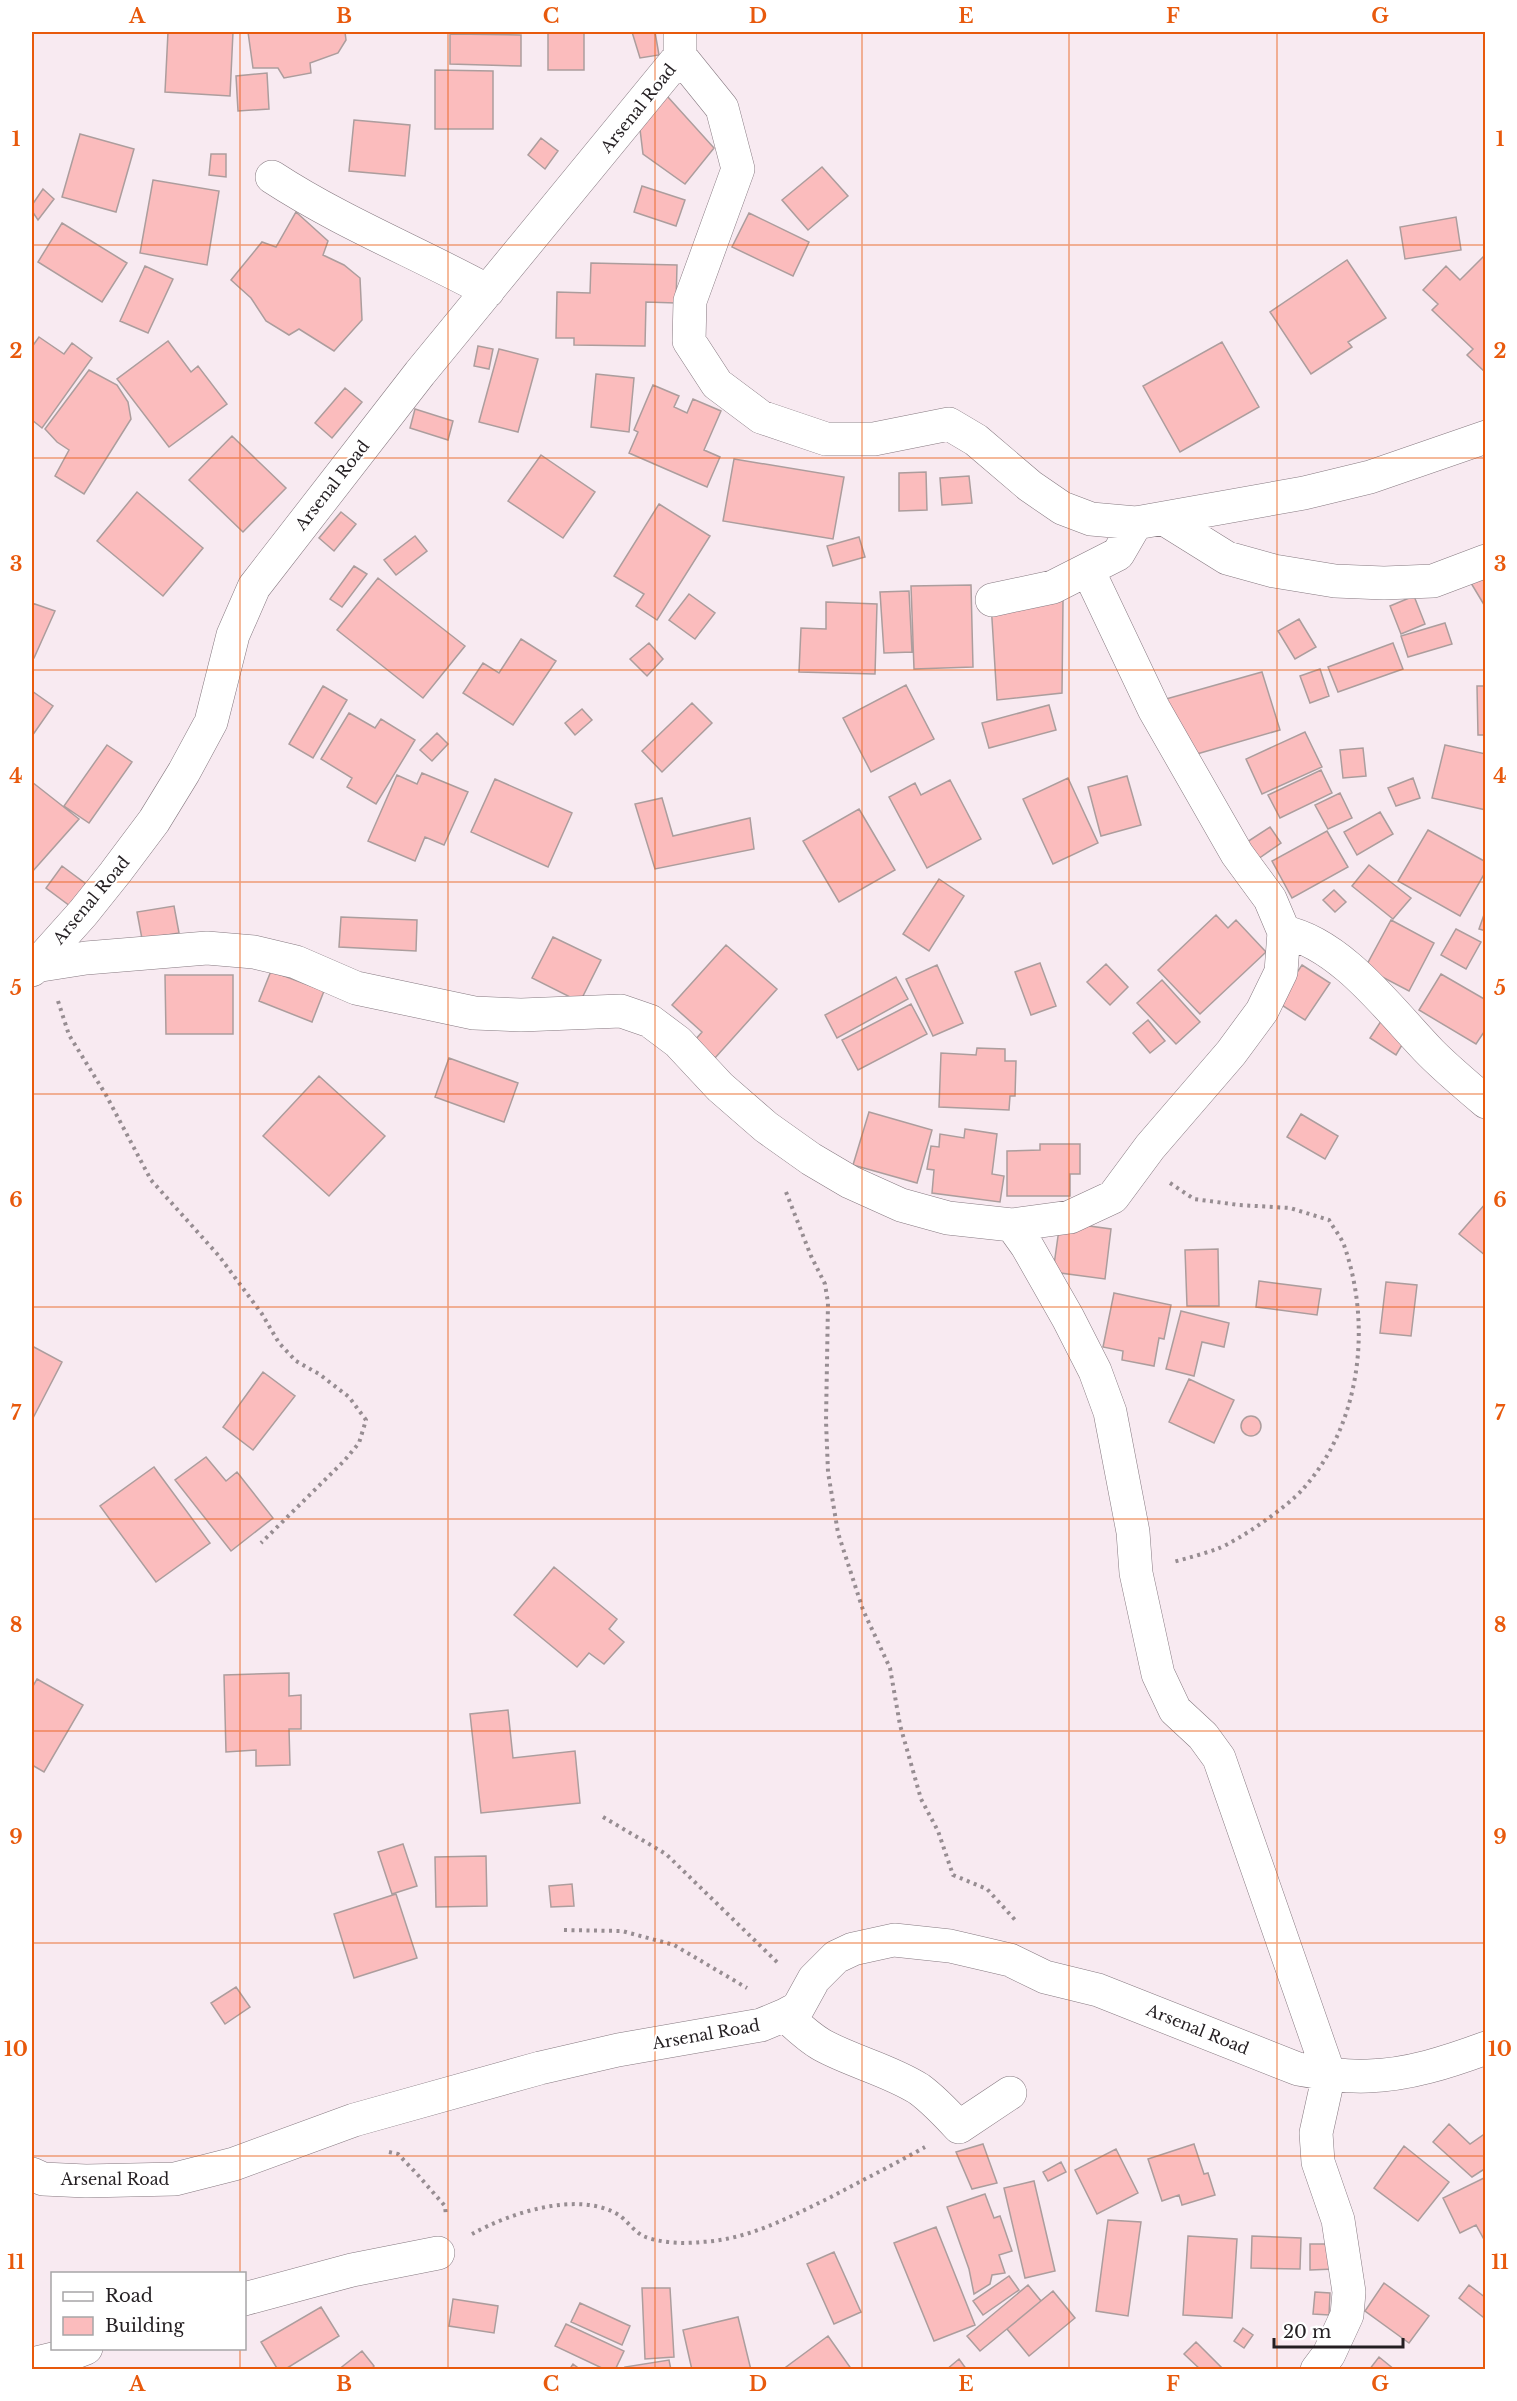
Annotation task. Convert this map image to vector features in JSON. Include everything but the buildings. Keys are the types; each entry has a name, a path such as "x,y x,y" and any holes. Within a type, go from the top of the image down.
{"street":[{"name":"Arsenal Road","path":"41,966 154,821 184,772 211,722 233,635 254,587 680,44"},
{"path":"680,44 722,108 738,169 690,301 689,341 717,384 761,417 826,440 874,439 950,424 976,440 1030,486 1062,508 1091,519 1151,522 1304,493 1370,477 1485,437"},
{"path":"272,177 307,200 362,230 438,264 488,291"},
{"path":"1151,522 1227,558 1274,571 1335,581 1384,584 1433,581 1485,561"},
{"path":"992,600 1053,587 1088,570 1118,554 1151,522"},
{"path":"41,966 207,948 254,952 296,962 356,988 474,1012 521,1015 621,1011 650,1021 678,1042 720,1087 766,1127 811,1159 850,1182 901,1205 948,1218 1012,1225 1070,1217 1113,1197 1150,1146 1231,1053 1262,1011 1281,972 1284,932 1269,899 1237,854 1159,718 1088,570"},
{"path":"1284,932 1298,935 1323,948 1361,980 1433,1055 1485,1102"},
{"path":"1012,1225 1028,1246 1095,1371 1110,1412 1133,1532 1136,1573 1158,1674 1175,1710 1203,1736 1219,1758 1329,2074 1316,2133 1318,2162 1338,2220 1349,2292 1347,2315 1329,2354 1317,2370"},
{"name":"Arsenal Road","path":"32,2174 43,2179 86,2181 175,2179 234,2164 354,2120 540,2068 628,2048 761,2025 792,2012 814,1979 836,1957 853,1949 894,1940 950,1946 1010,1960 1045,1977 1098,1990 1298,2069 1329,2074 1369,2076 1434,2066 1485,2048"},
{"path":"792,2012 803,2032 822,2045 896,2076 919,2089 937,2103 959,2127 1010,2093"},
{"path":"246,2298 352,2270 443,2250"},
{"path":"32,2364 83,2350"}],"path":[{"path":"41,966 57,993 59,1012 69,1035 106,1095 151,1180 219,1256 262,1314 279,1343 296,1361 319,1374 349,1396 366,1420 359,1443 344,1461 261,1543"},
{"path":"766,1127 783,1183 811,1256 825,1284 828,1326 826,1421 828,1472 838,1533 863,1610 890,1668 900,1725 921,1799 938,1831 953,1875 987,1889 1014,1918 1032,1942 1045,1977"},
{"path":"1136,1573 1219,1548 1278,1512 1303,1489 1335,1442 1356,1377 1359,1344 1355,1290 1345,1246 1329,1220 1290,1208 1194,1199 1164,1179 1150,1146"},
{"path":"564,1930 622,1931 675,1944 764,1998 792,2012 797,1985 791,1975 666,1854 603,1817"},
{"path":"354,2120 369,2147 398,2154 445,2206 443,2250"},
{"path":"443,2250 493,2222 538,2209 567,2205 590,2205 618,2215 642,2235 668,2242 701,2242 740,2238 795,2215 878,2173 959,2127"}]}
